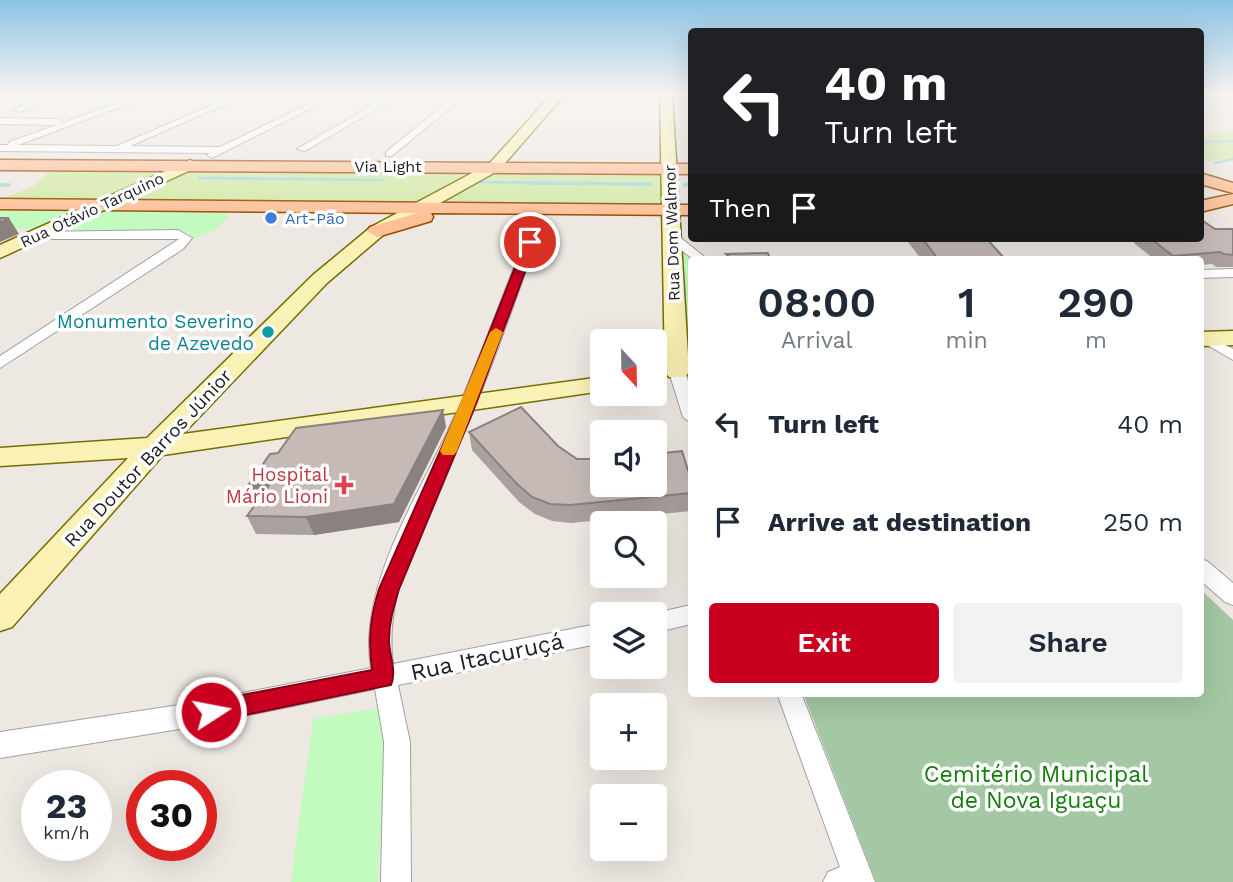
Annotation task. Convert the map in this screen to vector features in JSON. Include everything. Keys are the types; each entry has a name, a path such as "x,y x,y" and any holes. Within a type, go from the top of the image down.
{"main road":[{"name":"Rua Doutor Barros Júnior","path":"0,617 155,447 320,279 377,231 416,206 494,167 522,135"},
{"name":"Rua Dom Walmor","path":"668,135 676,375"},
{"name":"Rua Otávio Tarquino","path":"135,199 190,165"},
{"name":"Via Light","path":"0,166 688,169"},
{"path":"0,166 30,171 31,178 21,186 0,194"},
{"path":"457,167 468,172 473,179"},
{"path":"1204,172 1233,171"},
{"path":"1204,179 1233,188"},
{"path":"671,205 688,195"},
{"path":"0,204 97,206 135,199 484,208 671,205 688,209"},
{"name":"Rua Otávio Tarquino","path":"0,252 97,206"},
{"path":"377,231 425,217 484,208"},
{"path":"1204,339 1233,338"},
{"path":"0,457 155,447 590,386"}],"street":[{"path":"0,148 36,135"},
{"path":"115,149 148,135"},
{"name":"Rua Otávio Tarquino","path":"190,165 251,135"},
{"path":"302,149 326,135"},
{"path":"389,154 412,135"},
{"path":"0,148 221,150"},
{"path":"0,363 179,246 186,238 178,234 36,235"},
{"path":"673,237 697,256"},
{"path":"396,882 396,721 383,678 379,642 381,617 389,589 469,404 530,242"},
{"path":"1204,274 1233,273"},
{"path":"1204,339 1233,355"},
{"path":"676,375 688,409"},
{"path":"1204,571 1233,596"},
{"path":"667,620 688,616"},
{"name":"Rua Itacuruçá","path":"0,745 186,716 590,635"},
{"path":"790,697 852,880"}],"green space":[{"path":"1233,135 1233,158 1204,162 1204,136"},
{"path":"39,167 180,167 102,201 0,201 32,187 47,175"},
{"path":"191,170 456,172 463,178 422,201 409,203 136,200 140,194"},
{"path":"496,171 661,173 663,207 436,204"},
{"path":"87,208 40,229 0,229 0,209"},
{"path":"88,211 226,212 229,215 216,229 184,244 191,232 44,234"},
{"path":"681,250 690,256 688,352 685,350"},
{"name":"Cemitério Municipal de Nova Iguaçu","path":"1204,593 1233,620 1233,882 876,882 805,697 1204,697"},
{"path":"388,706 378,882 291,882 313,719"}],"building":[{"path":"1204,222 1215,229 1233,229 1233,255 1220,252 1173,256 1155,242 1204,242"},
{"path":"925,242 990,242 1002,256 936,256"},
{"path":"768,253 769,256 728,256 726,254"},
{"path":"521,407 558,446 577,459 590,459 590,497 651,497 570,505 550,504 532,497 469,432"},
{"name":"Hospital Mário Lioni","path":"443,410 394,504 306,517 247,516 272,481 249,484 270,454 278,453 296,428"},
{"path":"682,451 688,470 688,493 667,495 667,453"}],"waterway":[{"path":"1204,142 1233,141"},
{"path":"1215,163 1233,159"},
{"path":"199,178 382,180"},
{"path":"477,182 650,184 525,183"},
{"path":"0,185 9,185"}],"slow traffic":[{"path":"449,451 496,332"}],"place":[{"name":"Art-Pão","path":"271,218"},
{"name":"Monumento Severino de Azevedo","path":"268,332"},
{"name":"Hospital Mário Lioni","path":"344,485"}],"route":[{"path":"211,712 383,678 379,642 381,617 389,589 469,404 530,242"}]}
